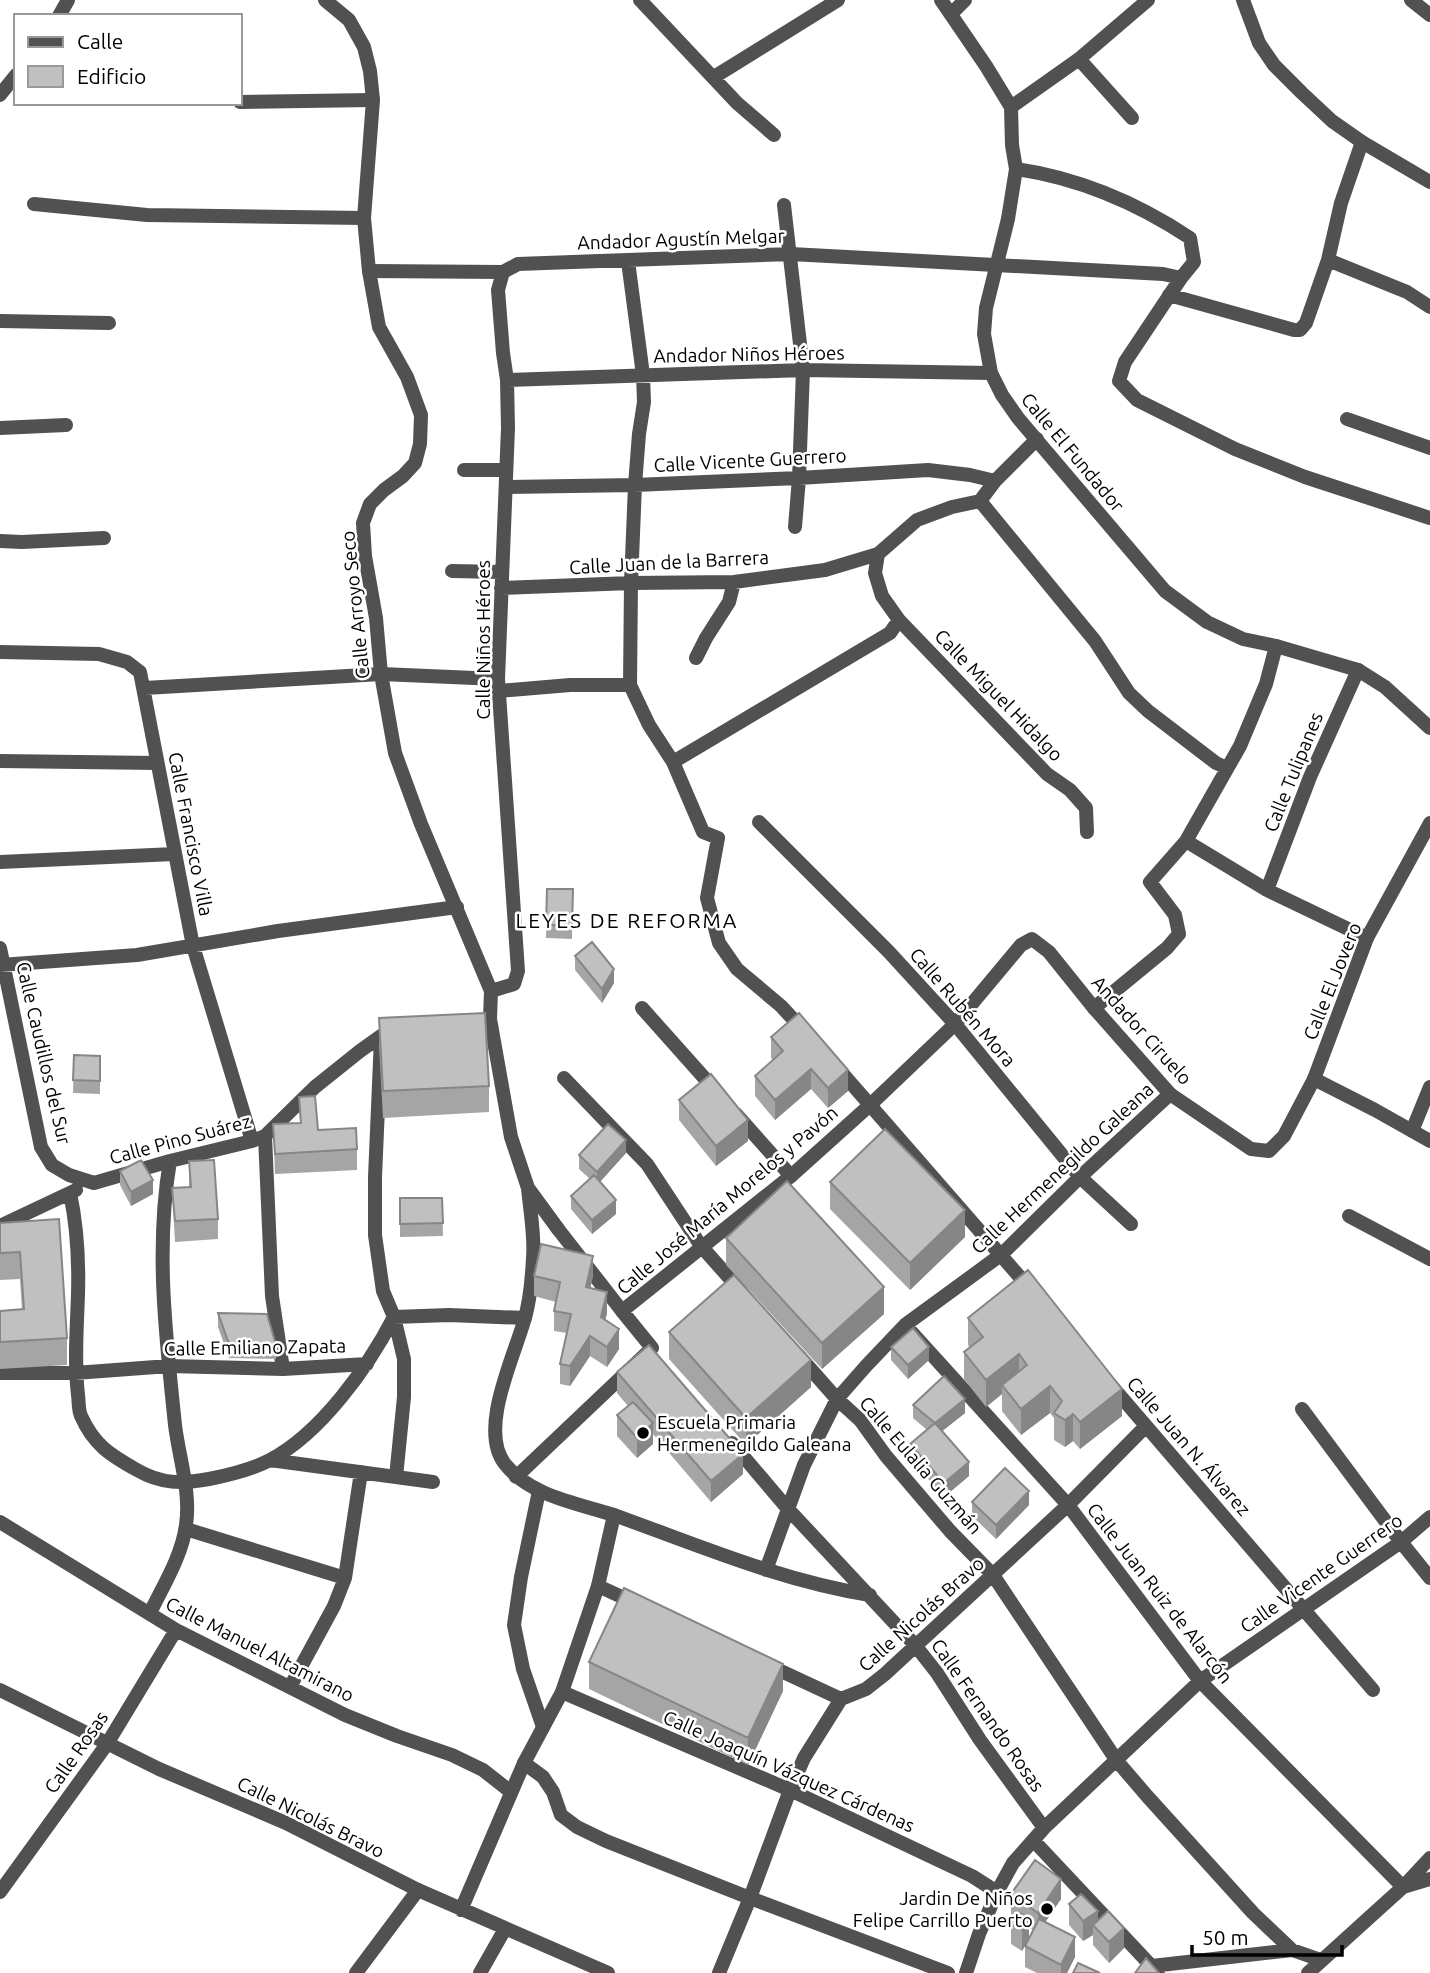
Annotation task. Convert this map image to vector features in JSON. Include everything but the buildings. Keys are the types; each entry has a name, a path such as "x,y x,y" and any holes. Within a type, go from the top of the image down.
{"street":[{"name":"Calle Arroyo Seco","path":"325,0 349,20 365,47 373,100 364,218 369,271 379,327 407,377 421,415 420,444 415,463 370,504 363,523 381,674 395,752 421,824 491,991 484,1020 511,1137 528,1188 534,1255 525,1318 496,1408 496,1446 503,1462 516,1477 539,1491"},
{"path":"640,0 737,103 774,135"},
{"path":"714,78 838,0"},
{"path":"941,0 1011,107 1079,59 1148,0"},
{"path":"951,14 965,0"},
{"path":"1243,0 1259,43 1274,65 1332,121 1430,182"},
{"path":"1411,0 1430,15"},
{"path":"1079,59 1132,118"},
{"path":"0,95 14,78"},
{"path":"242,102 373,100"},
{"name":"Calle El Fundador","path":"1011,107 1016,169 1008,219 986,308 984,334 991,373 1002,395 1018,418 1165,591 1207,622 1242,639 1357,670 1385,687 1430,728"},
{"path":"1169,295 1300,330 1306,323 1328,260 1341,203 1362,142"},
{"path":"1016,169 1048,174 1119,198 1161,219 1190,238 1194,262 1125,362 1119,381 1137,400 1235,449 1305,477 1430,518"},
{"path":"34,204 147,215 364,218"},
{"path":"784,205 803,370 795,527"},
{"name":"Andador Agustín Melgar","path":"369,271 503,272 518,264 791,254 1163,274 1181,278"},
{"path":"1328,260 1407,292 1430,307"},
{"path":"628,261 644,402 635,485 631,685 649,725 673,762 703,832 718,838 707,898 719,943 737,970 780,1006 821,1050 1044,1305"},
{"name":"Calle Niños Héroes","path":"491,991 514,984 518,971 498,685 508,428 507,380 498,290 503,272"},
{"path":"0,321 109,323"},
{"name":"Andador Niños Héroes","path":"507,380 803,370 991,373"},
{"path":"1347,419 1430,448"},
{"path":"0,428 66,425"},
{"path":"878,554 917,520 951,507 980,501 995,481 1037,439"},
{"path":"464,470 506,470"},
{"name":"Calle Vicente Guerrero","path":"506,486 635,485 928,470 995,481"},
{"path":"980,501 1095,641 1129,693 1148,711 1216,763 1227,768"},
{"path":"0,541 104,538"},
{"name":"Calle Juan de la Barrera","path":"500,588 734,582 825,570 878,554"},
{"name":"Calle Miguel Hidalgo","path":"878,554 875,573 883,596 899,620 1047,774 1070,790 1086,808 1087,832"},
{"path":"452,571 502,572"},
{"path":"696,658 729,602 734,582"},
{"path":"673,762 890,633 899,620"},
{"path":"1094,1008 1167,948 1179,934 1175,915 1150,882 1186,841 1240,746 1266,684 1276,646"},
{"name":"Calle Francisco Villa","path":"0,652 99,654 128,662 140,672 193,946 258,1138 272,1296 283,1369"},
{"name":"Calle Tulipanes","path":"1267,890 1310,777 1357,670"},
{"path":"145,688 381,674 498,685 631,685"},
{"path":"0,761 157,763"},
{"name":"Calle Rubén Mora","path":"759,822 889,952 955,1024 1080,1177 1131,1224"},
{"name":"Calle El Jovero","path":"1269,1151 1284,1136 1314,1079 1367,938 1430,823"},
{"path":"1186,841 1267,890 1367,938"},
{"path":"0,862 174,854"},
{"path":"2,965 137,955 278,931 457,907"},
{"name":"Calle José María Morelos y Pavón","path":"622,1311 791,1176 870,1105 955,1024 1021,945 1032,939"},
{"name":"Andador Ciruelo","path":"1032,939 1049,951 1094,1008 1170,1094 1251,1149 1269,1151"},
{"name":"Calle Caudillos del Sur","path":"0,948 41,1147 52,1164"},
{"path":"642,1008 791,1176"},
{"name":"Calle Pino Suárez","path":"0,1226 94,1183 258,1138 315,1087 381,1035 406,1031"},
{"path":"381,1035 375,1235 383,1291 394,1317 404,1359 404,1397 396,1477"},
{"path":"564,1078 647,1164 701,1246 747,1297"},
{"path":"1314,1079 1430,1141"},
{"path":"1412,1131 1430,1087"},
{"name":"Calle Hermenegildo Galeana","path":"766,1570 804,1465 837,1399 905,1325 1002,1254 1170,1094"},
{"path":"150,1613 177,1556 186,1529 188,1506 176,1432 162,1292 162,1232 170,1161"},
{"name":"Calle Pino Suárez","path":"52,1164 69,1175 94,1183"},
{"name":"Calle Arroyo Seco","path":"528,1188 622,1311"},
{"path":"70,1193 76,1223 78,1289 75,1373 80,1413 96,1441 110,1455 144,1474 184,1484 230,1475 270,1460 300,1439 351,1386 367,1364"},
{"path":"1349,1216 1430,1259"},
{"path":"516,1477 656,1353 622,1311"},
{"path":"394,1317 449,1315 525,1318"},
{"name":"Calle Emiliano Zapata","path":"0,1373 75,1373 169,1366 283,1369 367,1364 394,1317"},
{"name":"Calle Juan Ruiz de Alarcón","path":"905,1325 1068,1505 1200,1681 1403,1887"},
{"name":"Calle Eulalia Guzmán","path":"792,1348 837,1399 860,1420 950,1531 993,1575 1117,1761 1253,1913 1292,1950"},
{"name":"Calle Juan N. Álvarez","path":"1103,1376 1373,1690"},
{"path":"1302,1409 1430,1578"},
{"name":"Calle Nicolás Bravo","path":"841,1699 866,1689 885,1674 1068,1505 1146,1426"},
{"name":"Calle Fernando Rosas","path":"720,1429 788,1510 915,1645 1044,1828"},
{"path":"270,1460 433,1482"},
{"path":"290,1687 334,1606 345,1578 361,1472"},
{"path":"543,1727 523,1669 513,1625 539,1491 766,1570 838,1590 870,1595"},
{"path":"461,1910 524,1763 562,1692 598,1586 614,1515"},
{"name":"Calle Vicente Guerrero","path":"966,1973 997,1892 1013,1863 1044,1828 1200,1681 1401,1542 1430,1517"},
{"name":"Calle Manuel Altamirano","path":"0,1522 176,1630 345,1715 452,1755 483,1770 511,1793"},
{"path":"186,1529 345,1578"},
{"path":"598,1586 647,1608"},
{"name":"Calle Rosas","path":"0,1892 107,1744 176,1630"},
{"path":"719,1973 804,1758 841,1699 756,1659"},
{"name":"Calle Nicolás Bravo","path":"0,1690 159,1769 286,1823 418,1890 608,1973"},
{"name":"Calle Joaquín Vázquez Cárdenas","path":"562,1692 790,1790 972,1876 997,1892"},
{"path":"524,1763 543,1777 553,1792 561,1815 576,1827 750,1898 948,1973"},
{"path":"1033,1840 1155,1970 1292,1950 1321,1960"},
{"path":"1308,1973 1403,1887 1430,1858"},
{"path":"1403,1887 1430,1879"},
{"path":"356,1973 418,1890"},
{"path":"480,1973 505,1929"}],"place":[{"name":"Escuela Primaria Hermenegildo Galeana","path":"643,1433"},
{"name":"Jardin De Niños Felipe Carrillo Puerto","path":"1047,1909"}],"district":[{"name":"LEYES DE REFORMA","path":"627,921"}]}
